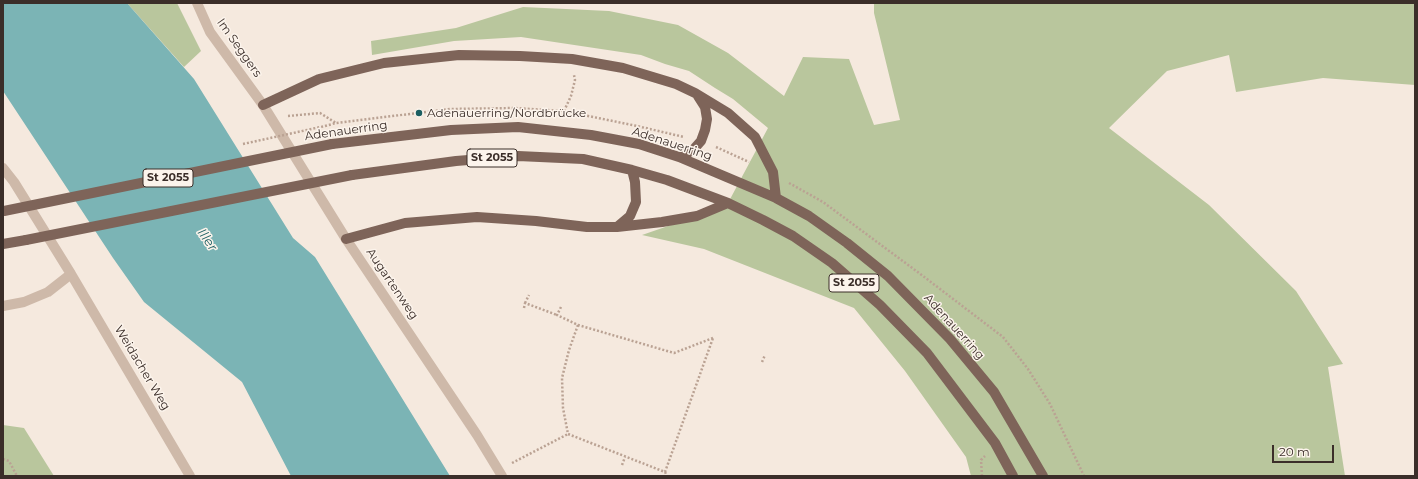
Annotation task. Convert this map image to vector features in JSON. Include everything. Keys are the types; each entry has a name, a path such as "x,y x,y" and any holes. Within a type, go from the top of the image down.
{"main road":[{"path":"263,105 319,79 384,63 459,55 572,59 630,69 676,84 695,93 728,113 755,136 773,172 776,198"},
{"path":"679,157 693,150 701,141 705,130 707,119 705,107 695,93"},
{"name":"Adenauerring","path":"4,211 332,144 451,130 518,127 591,135 632,143 679,157 776,198 809,216 847,243 888,276 950,339 994,392 1043,476"},
{"name":"St 2055","path":"3,244 352,175 456,161 518,156 583,159 632,170 667,180 728,203 793,236 832,263 880,305 927,353 995,443 1013,476"},
{"path":"617,226 630,216 636,202 636,182 632,170"},
{"path":"346,240 405,223 477,217 536,221 587,227 662,222 697,216 728,203"}],"street":[{"name":"Im Seggers","path":"197,3 210,32 263,105"},
{"name":"Augartenweg","path":"263,105 346,240 501,473"},
{"name":"Weidacher Weg","path":"3,168 14,182 71,274 190,476"},
{"path":"3,306 24,302 48,292 71,274"}],"path":[{"path":"564,111 571,96 575,80 572,59"},
{"path":"271,118 320,113 336,123 325,126"},
{"path":"524,308 528,295"},
{"path":"525,303 578,325 674,353 714,338 665,472"},
{"path":"557,315 561,307"},
{"path":"568,434 563,408 562,378 569,350 578,325"},
{"path":"762,362 765,355"},
{"path":"501,473 568,434"},
{"path":"568,434 665,472 667,476"},
{"path":"622,465 626,457"},
{"path":"3,459 9,461 17,476"}],"green space":[{"path":"127,3 177,3 201,51 184,67"},
{"path":"874,3 1415,3 1415,85 1323,78 1236,92 1229,55 1167,71 1109,128 1209,205 1296,291 1343,364 1328,367 1345,476 971,476 966,457 905,371 854,308 704,249 642,235 697,216 728,203 768,128 733,99 689,71 641,55 521,37 454,41 372,55 371,41 456,28 523,7 609,11 678,25 728,53 784,96 803,57 849,59 874,125 900,120 874,13"},
{"path":"3,425 24,428 54,476 3,476"}],"water":[{"name":"Iller","path":"3,3 127,3 194,79 293,238 315,257 450,476 291,476 242,382 144,302 113,258 3,91"}],"place":[{"name":"Adenauerring/Nordbrücke","path":"419,113"}]}
